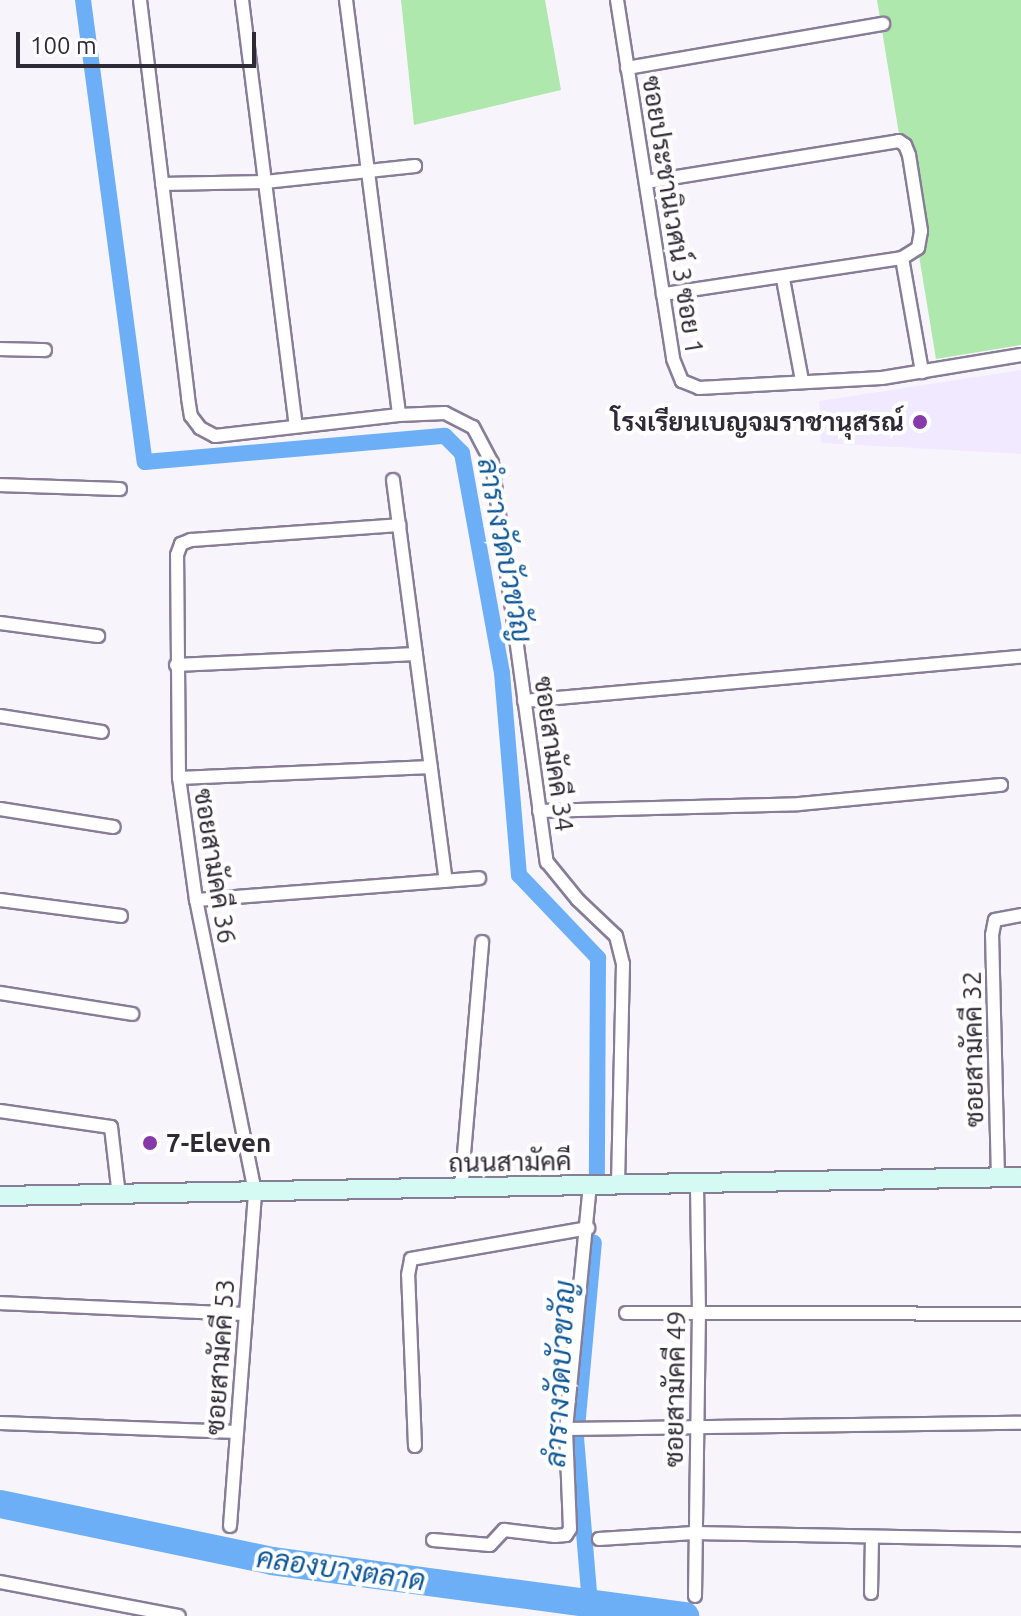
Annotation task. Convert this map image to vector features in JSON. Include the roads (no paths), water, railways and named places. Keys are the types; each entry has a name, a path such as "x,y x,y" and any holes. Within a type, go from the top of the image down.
{"main road":[{"name":"ถนนสามัคคี","path":"0,1196 1021,1177"}],"street":[{"path":"140,0 162,184 265,182 415,166"},
{"path":"242,0 296,425"},
{"path":"346,0 399,415"},
{"name":"ซอยประชานิเวศน์ 3 ซอย 1","path":"617,0 673,359 682,381 699,388 882,378 1021,355"},
{"path":"627,68 883,24"},
{"path":"646,182 888,140 905,145 915,193 921,240 918,248 902,258 783,279 663,294"},
{"name":"ซอยสามัคคี 34","path":"162,184 188,398 191,416 200,428 215,436 296,425 445,413 473,427 492,463 547,862 578,900 616,936 623,964 618,1185"},
{"path":"902,258 922,372"},
{"path":"783,279 802,381"},
{"path":"0,349 45,350"},
{"path":"393,480 446,881"},
{"path":"0,485 120,489"},
{"name":"ซอยสามัคคี 36","path":"255,1192 196,900 179,778 176,572 181,544 204,539 399,525"},
{"path":"0,623 98,636"},
{"path":"176,665 416,654"},
{"path":"524,701 1021,657"},
{"path":"0,716 102,732"},
{"path":"179,778 431,767"},
{"path":"539,811 799,804 1001,785"},
{"path":"0,809 114,827"},
{"path":"196,900 479,878"},
{"path":"0,900 121,916"},
{"name":"ซอยสามัคคี 32","path":"998,1178 995,920 1021,915"},
{"path":"461,1189 482,942"},
{"path":"0,993 132,1014"},
{"path":"0,1111 111,1127 119,1196"},
{"name":"ซอยสามัคคี 49","path":"695,1596 699,1313 697,1183"},
{"path":"433,1540 490,1545 504,1530 555,1536 568,1533 568,1429 590,1186"},
{"name":"ซอยสามัคคี 53","path":"230,1526 255,1192"},
{"path":"415,1446 410,1375 410,1262 422,1255 588,1228"},
{"path":"0,1303 244,1314"},
{"path":"626,1313 1021,1314"},
{"path":"0,1423 237,1432"},
{"path":"568,1429 1021,1423"},
{"path":"599,1539 694,1533 1021,1539"},
{"path":"871,1593 872,1537"},
{"path":"0,1582 179,1616"}],"waterway":[{"name":"ลำรางวัดบัวขวัญ","path":"83,0 145,462 445,436 462,453 502,673 519,875 598,958 597,1175"},
{"name":"ลำรางวัดบัวขวัญ","path":"590,1604 576,1439 594,1243"},
{"name":"คลองบางตลาด","path":"0,1504 272,1561 685,1616"}],"place":[{"name":"โรงเรียนเบญจมราชานุสรณ์","path":"920,422"},
{"name":"7-Eleven","path":"150,1143"}]}
